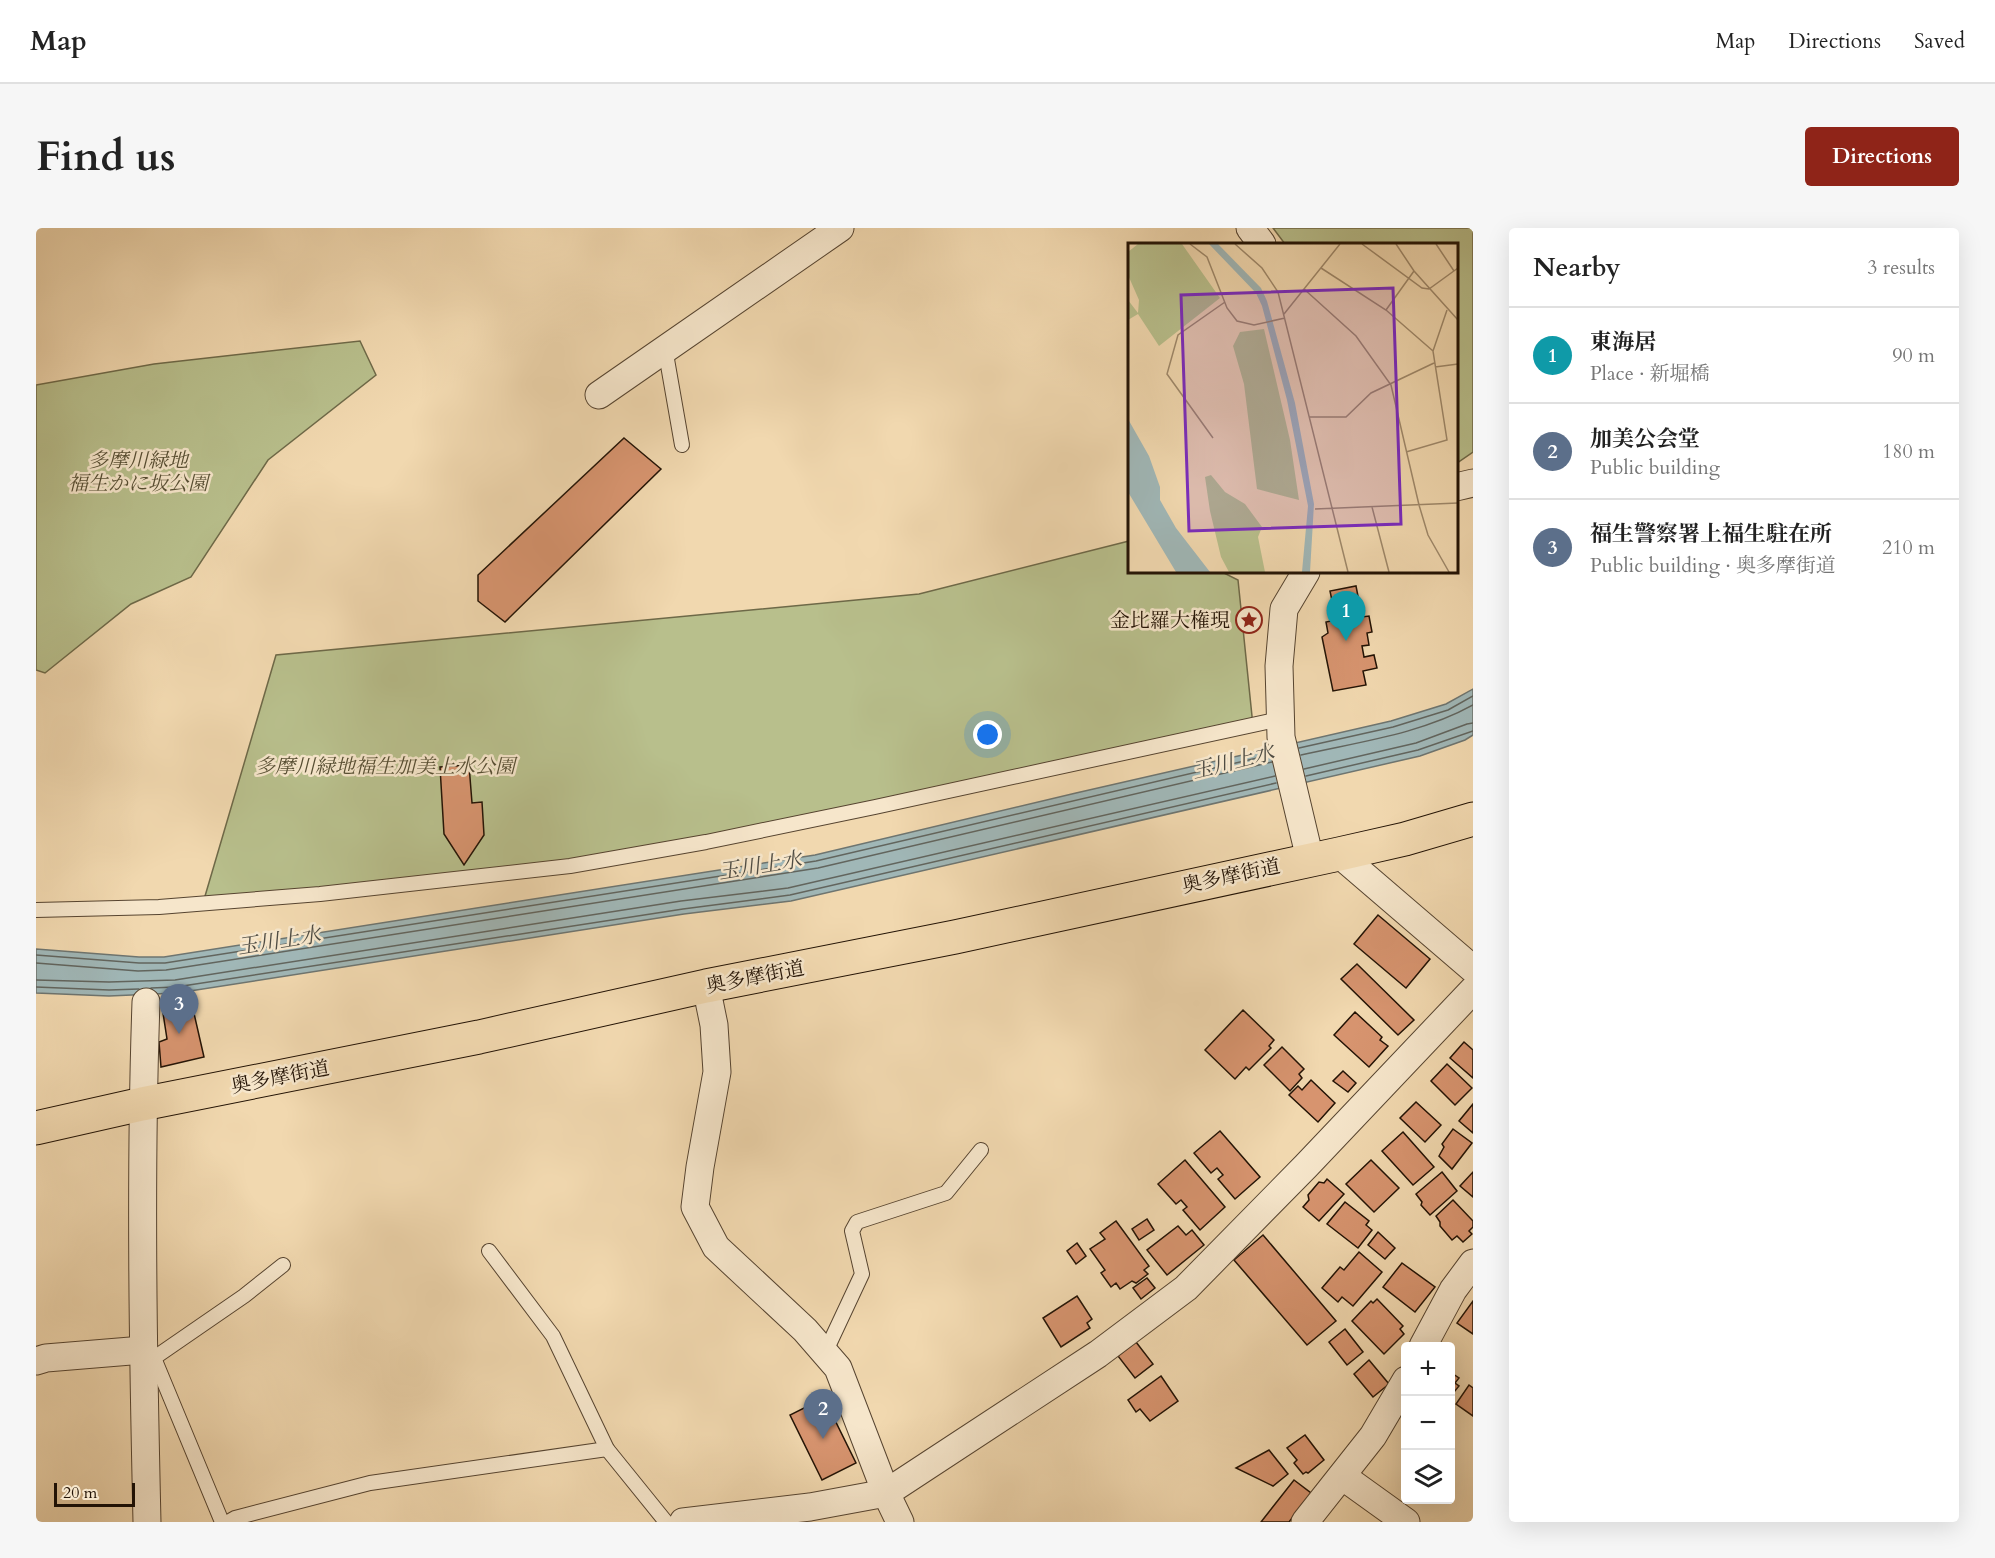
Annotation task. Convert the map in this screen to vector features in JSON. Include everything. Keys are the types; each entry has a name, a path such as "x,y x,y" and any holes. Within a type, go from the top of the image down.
{"main road":[{"name":"奥多摩街道","path":"36,1128 142,1104 478,1037 706,987 966,934 1318,850 1405,839 1473,819"}],"street":[{"path":"599,394 840,228"},
{"path":"1250,228 1261,243"},
{"path":"1458,487 1473,483"},
{"path":"1305,573 1284,609 1279,666 1280,728 1318,850 1473,969"},
{"path":"706,987 714,1025 717,1072 695,1207 716,1247 805,1330 838,1368 886,1493 900,1522"},
{"path":"683,1522 810,1507 886,1493 1098,1354 1186,1288 1473,990"},
{"path":"146,1002 142,1104 148,1354 147,1522"},
{"path":"1426,1342 1453,1290 1472,1265"},
{"path":"36,1361 46,1358 148,1354"},
{"path":"1305,1522 1373,1436 1401,1388"},
{"path":"1342,1476 1406,1522"}],"lane":[{"path":"665,348 682,445"},
{"path":"36,910 159,907 320,894 570,866 706,842 1280,728"},
{"path":"825,1353 862,1274 852,1231 857,1222 946,1193 981,1150"},
{"path":"489,1251 553,1336 607,1449 666,1522"},
{"path":"222,1522 148,1354 244,1296 283,1265"},
{"path":"228,1522 235,1518 370,1483 607,1449"}],"green space":[{"path":"1273,228 1473,228 1473,452 1458,462 1458,243 1284,243"},
{"name":"多摩川緑地 福生かに坂公園","path":"360,341 376,375 268,460 191,577 131,604 45,673 36,670 36,385 154,364"},
{"name":"多摩川緑地福生加美上水公園","path":"1128,541 1128,573 1224,573 1238,580 1253,726 570,866 203,903 276,655 919,594"}],"water":[{"name":"玉川上水","path":"1473,689 1473,735 1420,756 791,901 684,914 177,993 109,996 36,993 36,949 164,957 815,855 1391,721 1446,704"}],"building":[{"path":"624,438 661,469 505,622 478,601 478,575"},
{"path":"1356,586 1362,617 1369,616 1372,632 1367,633 1369,645 1362,646 1364,657 1374,655 1377,668 1363,671 1366,685 1333,691 1322,637 1328,633 1326,622 1336,620 1330,591"},
{"path":"469,765 472,803 482,802 484,835 464,865 444,834 440,767"},
{"path":"1378,915 1430,959 1406,988 1354,944"},
{"path":"1357,964 1414,1020 1398,1035 1341,979"},
{"path":"193,1009 204,1057 161,1067 159,1042 167,1039 163,1013"},
{"path":"1243,1010 1274,1040 1269,1046 1271,1048 1249,1070 1246,1067 1235,1079 1205,1050"},
{"path":"1355,1012 1382,1037 1380,1040 1388,1046 1369,1067 1334,1035"},
{"path":"1464,1042 1473,1050 1473,1078 1450,1058"},
{"path":"1282,1047 1304,1069 1299,1074 1302,1078 1290,1091 1264,1065"},
{"path":"1447,1064 1472,1088 1455,1105 1431,1081"},
{"path":"1343,1071 1356,1083 1348,1092 1333,1081"},
{"path":"1311,1080 1335,1103 1318,1122 1289,1095 1298,1086 1302,1090"},
{"path":"1416,1102 1441,1125 1425,1142 1400,1118"},
{"path":"1473,1104 1473,1133 1459,1121"},
{"path":"1453,1129 1472,1143 1452,1169 1439,1156 1444,1147 1442,1144"},
{"path":"1220,1131 1260,1177 1235,1199 1218,1179 1223,1175 1217,1168 1211,1173 1194,1153"},
{"path":"1403,1132 1434,1167 1413,1185 1382,1151"},
{"path":"1185,1160 1225,1207 1200,1230 1183,1210 1187,1207 1181,1200 1176,1204 1158,1184"},
{"path":"1371,1160 1399,1188 1374,1212 1346,1184"},
{"path":"1442,1172 1457,1191 1430,1215 1421,1205 1422,1202 1416,1194"},
{"path":"1473,1172 1473,1197 1460,1186"},
{"path":"1327,1179 1344,1194 1319,1221 1303,1207 1309,1200 1308,1195 1319,1182 1324,1183"},
{"path":"1453,1200 1473,1221 1473,1227 1469,1231 1472,1234 1463,1242 1457,1236 1452,1240 1440,1226 1436,1216"},
{"path":"1345,1202 1369,1221 1366,1225 1372,1230 1358,1248 1327,1224"},
{"path":"1147,1219 1154,1230 1139,1240 1132,1229"},
{"path":"1116,1221 1149,1266 1144,1270 1148,1274 1136,1283 1132,1281 1120,1289 1116,1283 1111,1287 1101,1273 1105,1270 1090,1249 1105,1239 1100,1233"},
{"path":"1178,1226 1186,1235 1192,1230 1204,1245 1167,1275 1147,1250"},
{"path":"1378,1232 1395,1248 1385,1259 1368,1245"},
{"path":"1263,1235 1336,1321 1307,1345 1234,1260"},
{"path":"1077,1243 1086,1256 1076,1264 1067,1251"},
{"path":"1359,1252 1382,1272 1353,1306 1342,1297 1338,1302 1322,1288 1340,1267 1344,1270"},
{"path":"1402,1263 1435,1287 1415,1312 1383,1287"},
{"path":"1147,1278 1155,1288 1141,1299 1133,1288"},
{"path":"1077,1296 1092,1319 1087,1323 1090,1328 1061,1347 1043,1318"},
{"path":"1377,1299 1403,1326 1400,1329 1404,1334 1384,1354 1352,1321 1371,1301 1373,1303"},
{"path":"1473,1301 1473,1334 1457,1323"},
{"path":"1345,1329 1363,1352 1347,1365 1329,1342"},
{"path":"1136,1342 1153,1364 1135,1378 1118,1356"},
{"path":"1369,1360 1389,1384 1373,1397 1354,1374"},
{"path":"1161,1376 1178,1401 1150,1421 1140,1409 1136,1412 1128,1400"},
{"path":"1469,1385 1473,1388 1473,1416 1456,1404"},
{"path":"824,1398 856,1463 822,1480 790,1415"},
{"path":"1305,1435 1324,1460 1308,1473 1303,1474 1294,1463 1297,1460 1287,1448"},
{"path":"1269,1450 1288,1474 1273,1486 1236,1468"},
{"path":"1294,1480 1311,1493 1289,1522 1261,1522"}],"place":[{"name":"金比羅大権現","path":"1249,620"},
{"name":"東海居","path":"1346,641"},
{"name":"福生警察署上福生駐在所","path":"179,1034"},
{"name":"加美公会堂","path":"823,1439"}]}
